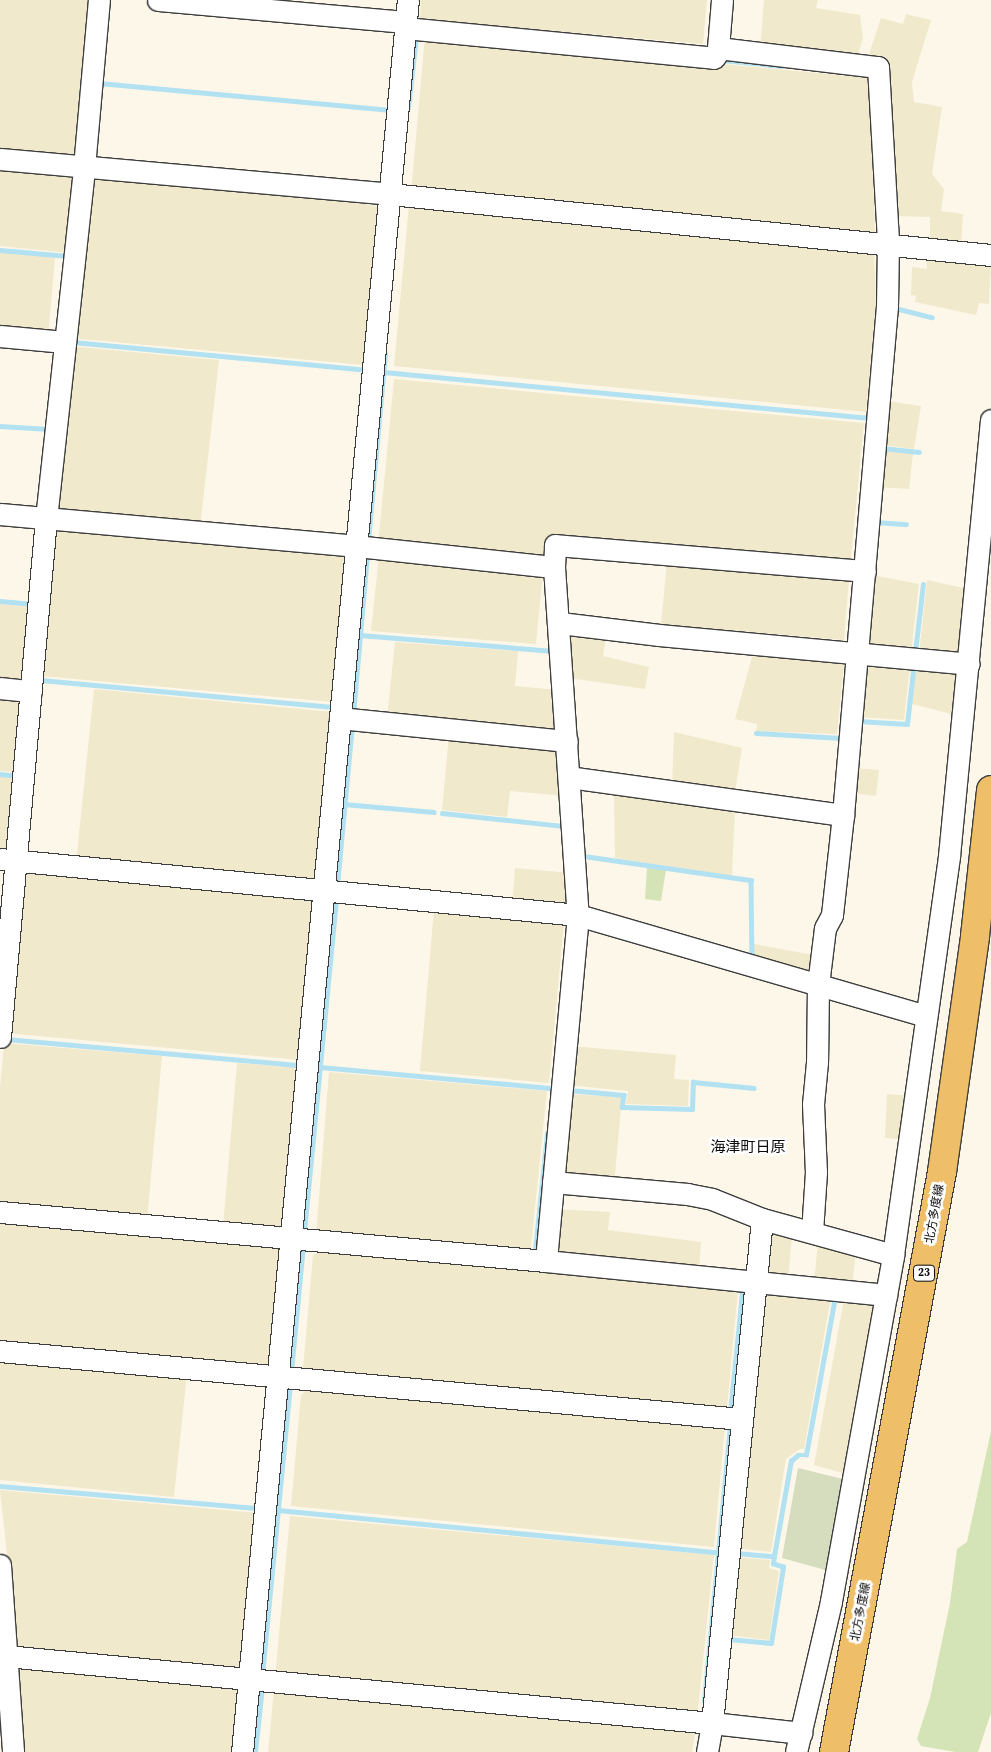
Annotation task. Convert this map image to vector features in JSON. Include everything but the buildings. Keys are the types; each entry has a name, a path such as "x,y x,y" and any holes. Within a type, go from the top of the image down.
{"main road":[{"name":"北方多度線","path":"834,1752 942,1172 975,936 991,790"}],"street":[{"path":"0,1037 8,860 31,691 46,518 84,167 99,0"},
{"path":"158,0 714,58 722,48"},
{"path":"242,1752 259,1681 300,1239 324,891 348,719 356,546 408,0"},
{"path":"722,0 718,48 878,67 888,243 887,306 843,815 832,916 825,928 818,985 817,1062 813,1104 816,1172 812,1232"},
{"path":"0,159 390,194 888,243 991,255"},
{"path":"0,336 65,342"},
{"path":"4,1645 259,1681 712,1723 799,1743 831,1601 893,1255 948,866 969,664 991,420"},
{"path":"0,514 356,546 554,567"},
{"path":"546,1261 578,915 560,623 554,567 555,544 865,572"},
{"path":"560,623 659,635 858,652 969,664"},
{"path":"0,688 31,691"},
{"path":"348,719 567,741"},
{"path":"569,777 843,815"},
{"path":"8,860 578,915 926,1016"},
{"path":"553,1182 688,1194 712,1199 762,1220 893,1255"},
{"path":"0,1212 546,1261 886,1295"},
{"path":"707,1752 712,1723 762,1220"},
{"path":"0,1352 741,1419"},
{"path":"0,1565 4,1645 13,1752"}],"shaded area":[{"path":"0,0 95,0 78,158 0,153"},
{"path":"421,0 707,0 703,44 420,19"},
{"path":"764,0 818,0 816,8 860,15 863,38 857,57 760,50"},
{"path":"906,14 931,20 912,82 914,102 942,107 932,174 944,189 941,211 963,214 961,247 930,243 930,217 895,216 889,64 867,60 881,18 903,24"},
{"path":"425,36 870,78 875,236 411,193"},
{"path":"0,167 72,174 76,180 70,253 0,246"},
{"path":"88,178 362,203 378,207 364,365 70,338"},
{"path":"409,205 874,249 876,304 866,412 394,366"},
{"path":"0,252 55,257 48,339 0,334"},
{"path":"927,252 991,259 989,304 979,303 976,315 915,302 916,296 911,295 912,267 927,269"},
{"path":"69,346 219,360 200,528 53,509"},
{"path":"394,379 864,423 850,567 553,539 549,557 378,545"},
{"path":"886,401 921,406 914,449 882,445"},
{"path":"881,450 913,454 909,489 878,487"},
{"path":"63,527 344,553 348,557 333,702 41,676 56,531"},
{"path":"379,555 543,572 536,644 371,631"},
{"path":"667,562 849,579 844,640 661,624"},
{"path":"872,575 919,584 911,654 866,650"},
{"path":"927,580 972,590 966,655 919,654"},
{"path":"0,604 31,607 25,684 0,685"},
{"path":"571,630 606,636 603,656 649,667 645,689 569,678 566,636"},
{"path":"395,642 518,651 515,686 558,690 558,733 387,718"},
{"path":"765,651 844,663 837,734 756,731 757,724 735,719 752,657"},
{"path":"867,661 910,665 904,720 857,717"},
{"path":"916,666 960,671 959,716 912,704"},
{"path":"94,689 332,712 317,882 76,863"},
{"path":"0,694 23,696 18,772 0,771"},
{"path":"674,732 742,748 734,798 672,788"},
{"path":"449,734 556,744 565,796 510,791 507,817 442,810"},
{"path":"853,768 879,770 876,796 850,793"},
{"path":"0,776 21,778 14,853 0,856"},
{"path":"614,791 735,807 732,876 615,858"},
{"path":"515,868 570,873 573,906 512,906"},
{"path":"27,871 307,897 314,904 300,1060 5,1033 21,875"},
{"path":"434,909 564,922 549,1083 420,1071"},
{"path":"754,944 813,955 810,971 753,957"},
{"path":"4,1043 162,1056 147,1220 0,1206 0,1088"},
{"path":"571,1046 676,1055 674,1079 689,1080 688,1106 626,1104 628,1091 567,1085"},
{"path":"237,1063 299,1068 285,1227 223,1227"},
{"path":"329,1072 547,1091 530,1256 316,1235"},
{"path":"566,1094 622,1097 614,1185 562,1180"},
{"path":"887,1094 912,1096 906,1140 885,1138"},
{"path":"555,1209 610,1212 608,1230 701,1242 699,1272 552,1258"},
{"path":"0,1220 276,1246 281,1250 273,1365 6,1341 0,1346"},
{"path":"771,1229 792,1235 788,1282 765,1279"},
{"path":"818,1242 856,1252 852,1288 814,1284"},
{"path":"323,1250 738,1289 727,1408 303,1368 313,1255"},
{"path":"759,1293 831,1297 804,1449 800,1449 786,1459 771,1552 735,1548"},
{"path":"844,1299 875,1300 846,1474 814,1465"},
{"path":"0,1356 187,1373 174,1497 0,1480"},
{"path":"309,1387 725,1426 714,1547 291,1506 301,1395"},
{"path":"0,1490 259,1513 244,1670 12,1648 7,1555"},
{"path":"290,1516 714,1555 697,1718 275,1677"},
{"path":"735,1557 770,1560 769,1568 779,1571 769,1640 728,1635"},
{"path":"16,1665 234,1685 242,1692 236,1752 22,1752"},
{"path":"274,1689 696,1729 692,1752 268,1752"}],"green space":[{"path":"647,868 666,870 661,901 645,899"},
{"path":"991,1431 991,1713 978,1752 955,1752 921,1746 917,1739 930,1698 950,1603 957,1549 967,1542"},
{"path":"798,1468 847,1480 829,1571 782,1558"}],"waterway":[{"path":"408,108 416,37"},
{"path":"722,60 783,66"},
{"path":"99,83 388,110"},
{"path":"0,250 68,256"},
{"path":"895,308 932,317"},
{"path":"73,342 360,369"},
{"path":"368,541 385,355"},
{"path":"384,372 870,418"},
{"path":"0,426 49,429"},
{"path":"882,448 919,452"},
{"path":"875,522 906,524"},
{"path":"353,715 367,554"},
{"path":"915,652 923,584"},
{"path":"0,601 33,604"},
{"path":"360,635 553,651"},
{"path":"858,721 907,724 913,671"},
{"path":"41,680 333,707"},
{"path":"337,886 352,725"},
{"path":"756,733 841,738 841,735"},
{"path":"0,774 19,776"},
{"path":"344,804 434,812"},
{"path":"442,813 564,826"},
{"path":"584,856 751,880 752,959"},
{"path":"304,1232 336,900"},
{"path":"6,1039 299,1065"},
{"path":"320,1067 552,1088"},
{"path":"569,1090 624,1095 622,1107 692,1109 693,1082 754,1088"},
{"path":"535,1250 547,1134"},
{"path":"291,1372 303,1245"},
{"path":"730,1413 742,1293"},
{"path":"736,1553 774,1556 791,1461 798,1455 806,1455 835,1297"},
{"path":"262,1675 290,1384"},
{"path":"704,1701 730,1426"},
{"path":"0,1486 257,1508"},
{"path":"278,1510 718,1552"},
{"path":"728,1639 771,1643 783,1567 773,1564 774,1556"},
{"path":"255,1752 262,1686"}],"district":[{"name":"海津町日原","path":"748,1147"}]}
